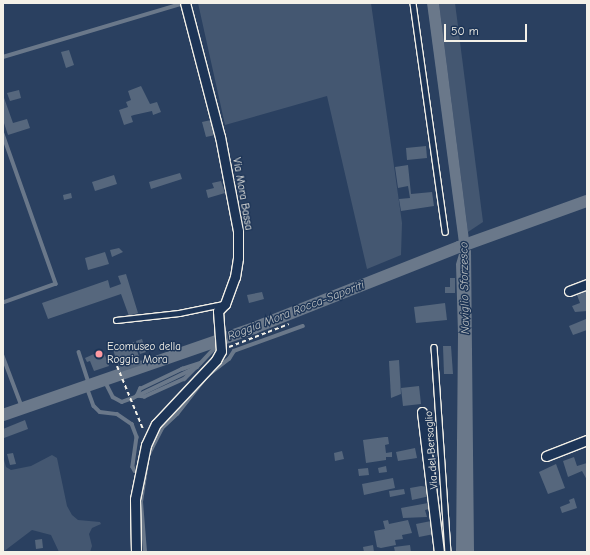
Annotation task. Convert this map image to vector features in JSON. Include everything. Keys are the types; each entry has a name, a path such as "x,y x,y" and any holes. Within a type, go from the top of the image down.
{"street":[{"name":"Via Mora Bassa","path":"186,5 217,122 238,231 235,277 225,304 218,311 218,326 221,348"},
{"path":"569,291 587,284"},
{"path":"136,552 134,516 140,472 147,441 156,424 216,360 221,348"},
{"path":"422,412 439,552"},
{"path":"546,456 587,440"}],"lane":[{"path":"413,3 445,232"},
{"path":"116,320 179,313 225,304"},
{"name":"Via del Bersaglio","path":"434,347 448,552"}],"path":[{"path":"221,348 289,324"},
{"path":"118,366 147,441"}],"shaded area":[{"path":"198,3 371,3 402,223 401,255 367,269 327,96 225,125"},
{"path":"439,3 455,3 483,222 468,232"},
{"path":"52,455 57,458 67,506 72,515 78,520 100,522 101,524 92,528 89,534 92,546 90,552 59,552 51,535 32,530 3,552 3,456 6,467 11,470 31,466"}],"water":[{"path":"427,3 439,3 469,240 459,243"},
{"name":"Naviglio Sforzesco","path":"471,250 474,552 456,552 458,334 456,264 459,254"}],"building":[{"path":"69,50 74,65 66,68 61,52"},
{"path":"141,86 150,104 157,102 161,112 153,115 152,111 131,116 133,122 124,125 119,110 128,107 126,102 131,100 128,91"},
{"path":"19,90 21,98 10,101 7,93"},
{"path":"3,95 13,123 27,119 30,128 8,135 3,120"},
{"path":"211,120 215,135 206,137 202,122"},
{"path":"426,146 427,158 407,160 406,148"},
{"path":"408,165 411,194 432,192 434,206 401,211 399,199 410,198 408,186 398,188 395,167"},
{"path":"180,173 182,179 151,189 149,182"},
{"path":"114,175 117,184 95,191 92,182"},
{"path":"221,181 225,193 208,198 206,190 214,188 212,183"},
{"path":"71,193 72,198 64,200 63,195"},
{"path":"119,248 123,252 112,257 110,250"},
{"path":"105,252 109,264 88,270 85,258"},
{"path":"126,274 138,313 129,316 121,294 48,319 42,303 108,280 110,288 121,284 118,276"},
{"path":"450,278 455,278 455,293 445,293 445,287 450,287"},
{"path":"587,291 587,311 575,312 572,306 580,303 577,295"},
{"path":"262,292 264,299 249,303 247,295"},
{"path":"445,303 447,320 416,323 414,307"},
{"path":"586,319 587,330 573,335 569,326"},
{"path":"142,339 146,352 140,354 136,341"},
{"path":"134,342 142,365 121,372 113,350"},
{"path":"443,346 451,346 453,374 444,374"},
{"path":"103,350 109,366 94,371 90,361 87,362 85,358"},
{"path":"399,360 401,394 391,398 389,361"},
{"path":"419,386 421,404 403,406 401,388"},
{"path":"25,420 28,429 4,438 3,429"},
{"path":"388,437 389,444 385,445 386,453 392,452 392,457 386,457 386,460 366,463 363,440"},
{"path":"415,448 417,458 398,461 396,452"},
{"path":"342,451 344,459 335,461 334,453"},
{"path":"13,453 16,464 10,465 7,454"},
{"path":"574,457 577,466 587,463 587,480 582,471 568,477 563,461"},
{"path":"556,464 565,488 548,494 539,472"},
{"path":"386,466 387,472 379,473 378,468"},
{"path":"368,468 369,475 359,476 358,469"},
{"path":"393,478 395,488 364,495 362,484"},
{"path":"421,486 428,487 430,496 412,500 410,488"},
{"path":"404,489 405,494 390,497 389,491"},
{"path":"574,498 577,508 562,513 560,507 570,503 569,500"},
{"path":"428,503 429,509 425,510 427,517 403,518 401,508"},
{"path":"388,520 389,524 408,520 412,533 402,535 403,539 395,540 396,545 381,548 377,547 374,531 385,529 383,521"},
{"path":"431,521 434,534 419,537 416,524"},
{"path":"42,539 43,548 36,549 35,540"},
{"path":"373,545 374,552 364,552 363,547"},
{"path":"410,545 411,552 395,552 394,547"}],"waterway":[{"path":"3,57 184,3"},
{"path":"3,134 56,284 3,303"},
{"name":"Roggia Mora Rocca-Saporiti","path":"3,415 254,328 459,247 587,201"},
{"path":"145,552 141,502 148,456 162,428 177,414 207,376 229,359 234,351 303,326"},
{"path":"105,381 113,397 122,402 133,398 197,367 215,348 215,340"},
{"path":"79,352 90,386"},
{"path":"3,356 23,409"},
{"path":"196,368 185,379 145,397 137,396 140,389 182,369 200,363"},
{"path":"87,387 94,406 100,412 117,414 132,424 137,437 133,467 135,471 140,472"}],"place":[{"name":"Ecomuseo della Roggia Mora","path":"99,354"}]}
